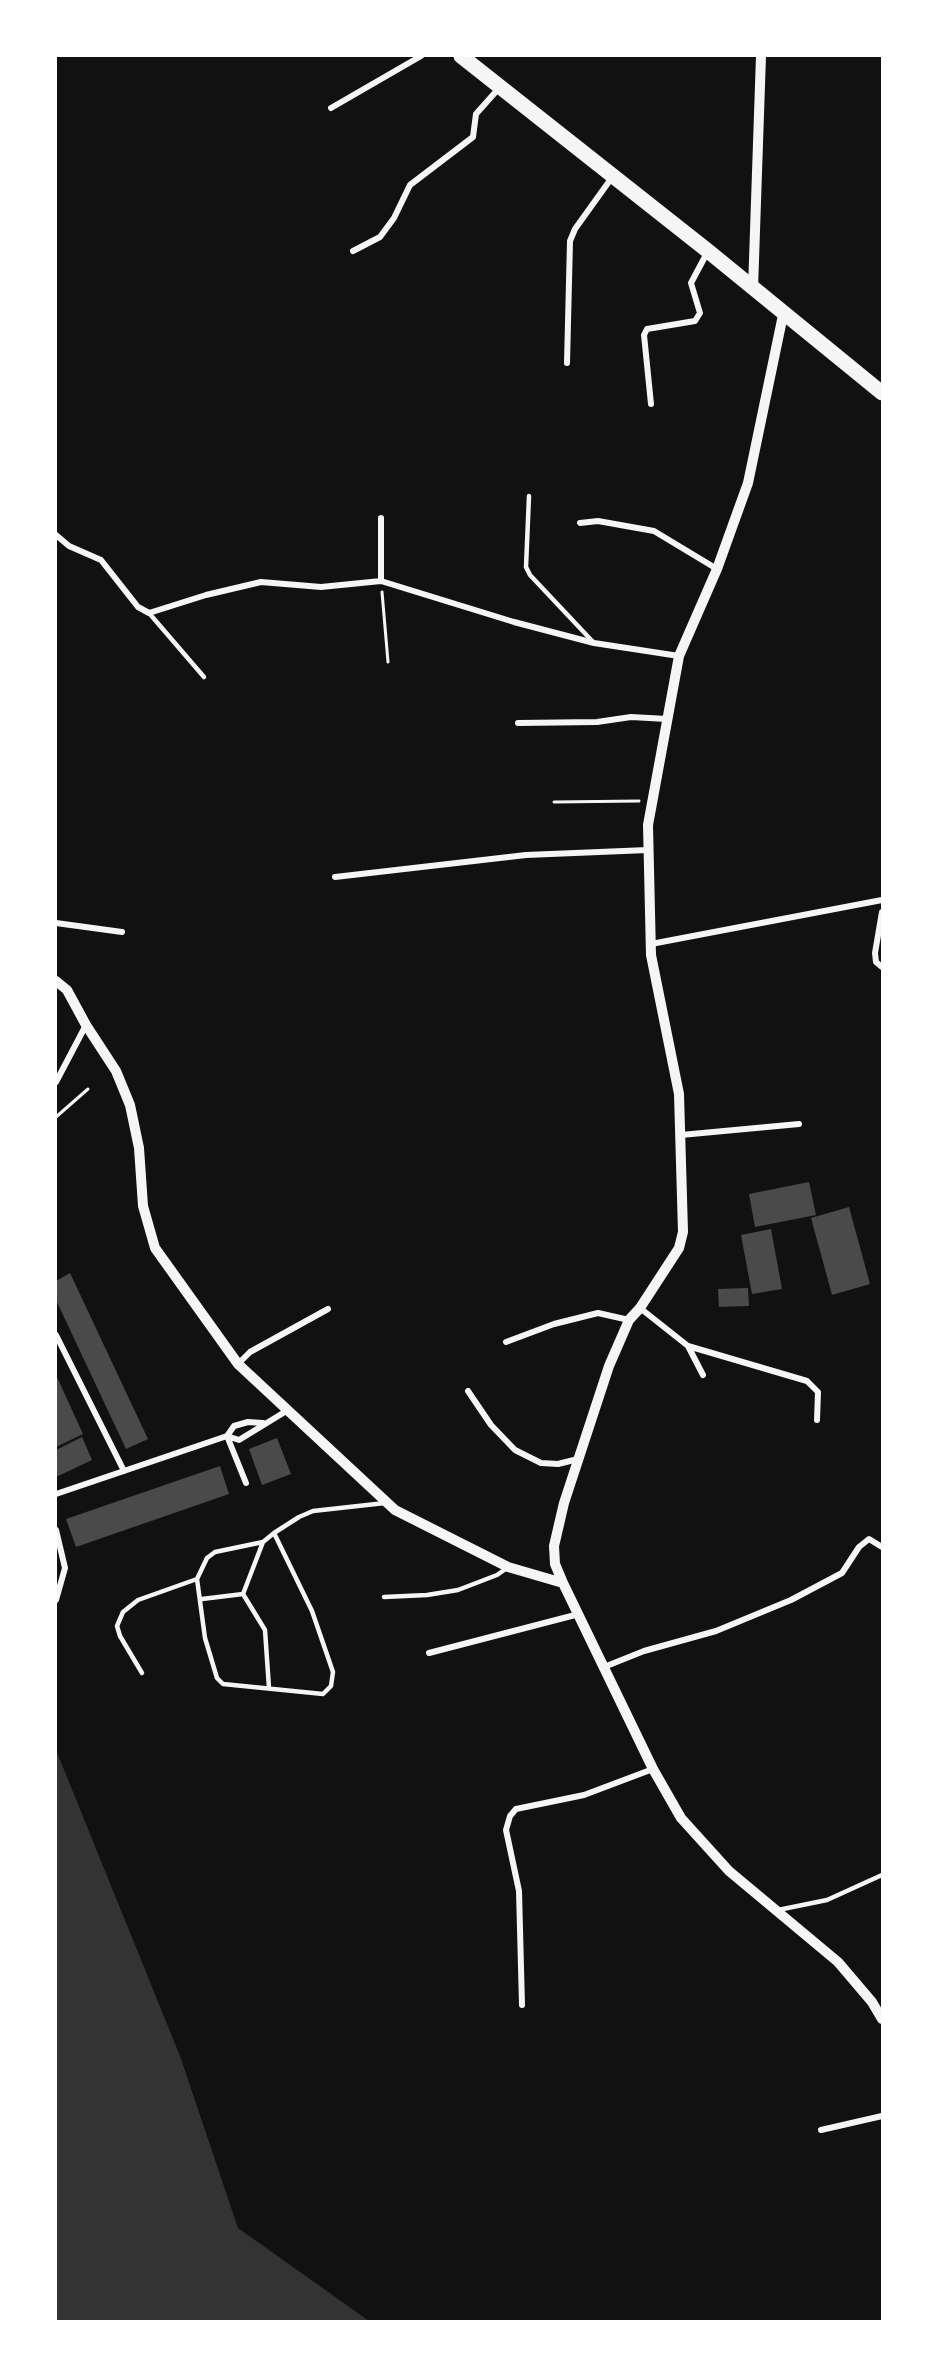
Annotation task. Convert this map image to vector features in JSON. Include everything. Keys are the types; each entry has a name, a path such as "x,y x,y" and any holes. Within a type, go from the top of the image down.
{"main road":[{"path":"461,56 614,175 783,315 882,393"}],"street":[{"path":"330,108 421,56"},
{"path":"753,289 761,56"},
{"path":"353,251 380,237 394,218 410,185 473,137 476,114 500,87"},
{"path":"567,363 570,241 575,229 614,175"},
{"path":"651,404 644,335 647,329 695,321 700,313 691,283 708,251"},
{"path":"783,315 748,483 717,569 679,656 653,800 648,850 651,944 679,1094 682,1232 679,1248 640,1308 629,1320 609,1366 554,1546 555,1564 653,1769 681,1818 729,1871 838,1962 872,2002 882,2019"},
{"path":"381,518 381,581"},
{"path":"580,523 598,521 654,531 717,569"},
{"path":"56,535 69,546 101,560 138,607 149,613 206,595 261,582 321,587 381,581 514,622 594,643 679,656"},
{"path":"518,723 597,722 631,717 667,719"},
{"path":"335,877 526,855 648,850"},
{"path":"651,944 882,900"},
{"path":"882,912 875,953 876,962 882,968"},
{"path":"56,923 122,932"},
{"path":"56,981 67,990 86,1025 116,1071 130,1105 139,1148 143,1206 155,1248 238,1364 395,1510 508,1567 563,1582"},
{"path":"56,1082 86,1025"},
{"path":"681,1135 799,1124"},
{"path":"640,1308 688,1346 807,1381 818,1392 817,1420"},
{"path":"238,1364 250,1353 328,1309"},
{"path":"506,1342 554,1324 598,1314 629,1320"},
{"path":"56,1335 124,1471"},
{"path":"688,1346 703,1375"},
{"path":"468,1391 491,1425 515,1450 541,1463 558,1464 579,1459"},
{"path":"56,1494 227,1436 239,1440 252,1434 263,1423 288,1410"},
{"path":"227,1436 234,1425 248,1422 263,1423"},
{"path":"227,1436 246,1482"},
{"path":"56,1530 65,1568 56,1600"},
{"path":"604,1667 644,1652 716,1631 791,1600 842,1573 860,1547 869,1539 882,1547"},
{"path":"429,1653 579,1614"},
{"path":"522,2005 519,1891 506,1830 510,1816 516,1809 584,1795 653,1769"},
{"path":"821,2130 882,2116"}],"lane":[{"path":"529,496 526,567 530,575 594,643"},
{"path":"149,613 204,677"},
{"path":"274,1533 312,1611 333,1672 332,1686 323,1694 223,1684 217,1678 205,1638 202,1599 197,1579 207,1558 216,1552 263,1542 274,1533 314,1511 386,1503"},
{"path":"243,1594 263,1542"},
{"path":"384,1597 427,1595 458,1590 497,1575 508,1567"},
{"path":"142,1673 120,1636 117,1626 123,1612 138,1600 197,1579"},
{"path":"243,1594 266,1630 269,1688"},
{"path":"202,1599 243,1594"},
{"path":"778,1910 827,1900 882,1875"}],"path":[{"path":"381,581 388,662"},
{"path":"554,802 653,800"},
{"path":"56,1117 88,1089"}],"shaded area":[{"path":"56,1750 180,2056 238,2228 369,2321 56,2321"}],"building":[{"path":"809,1182 816,1215 755,1227 749,1194"},
{"path":"849,1207 870,1284 832,1295 811,1218"},
{"path":"771,1229 782,1289 752,1294 741,1235"},
{"path":"70,1273 148,1439 126,1449 56,1300 56,1281"},
{"path":"748,1288 749,1306 719,1307 718,1289"},
{"path":"56,1375 83,1434 56,1447"},
{"path":"82,1437 92,1460 56,1477 56,1450"},
{"path":"277,1438 291,1474 262,1485 249,1449"},
{"path":"220,1466 229,1494 76,1547 66,1519"}]}
